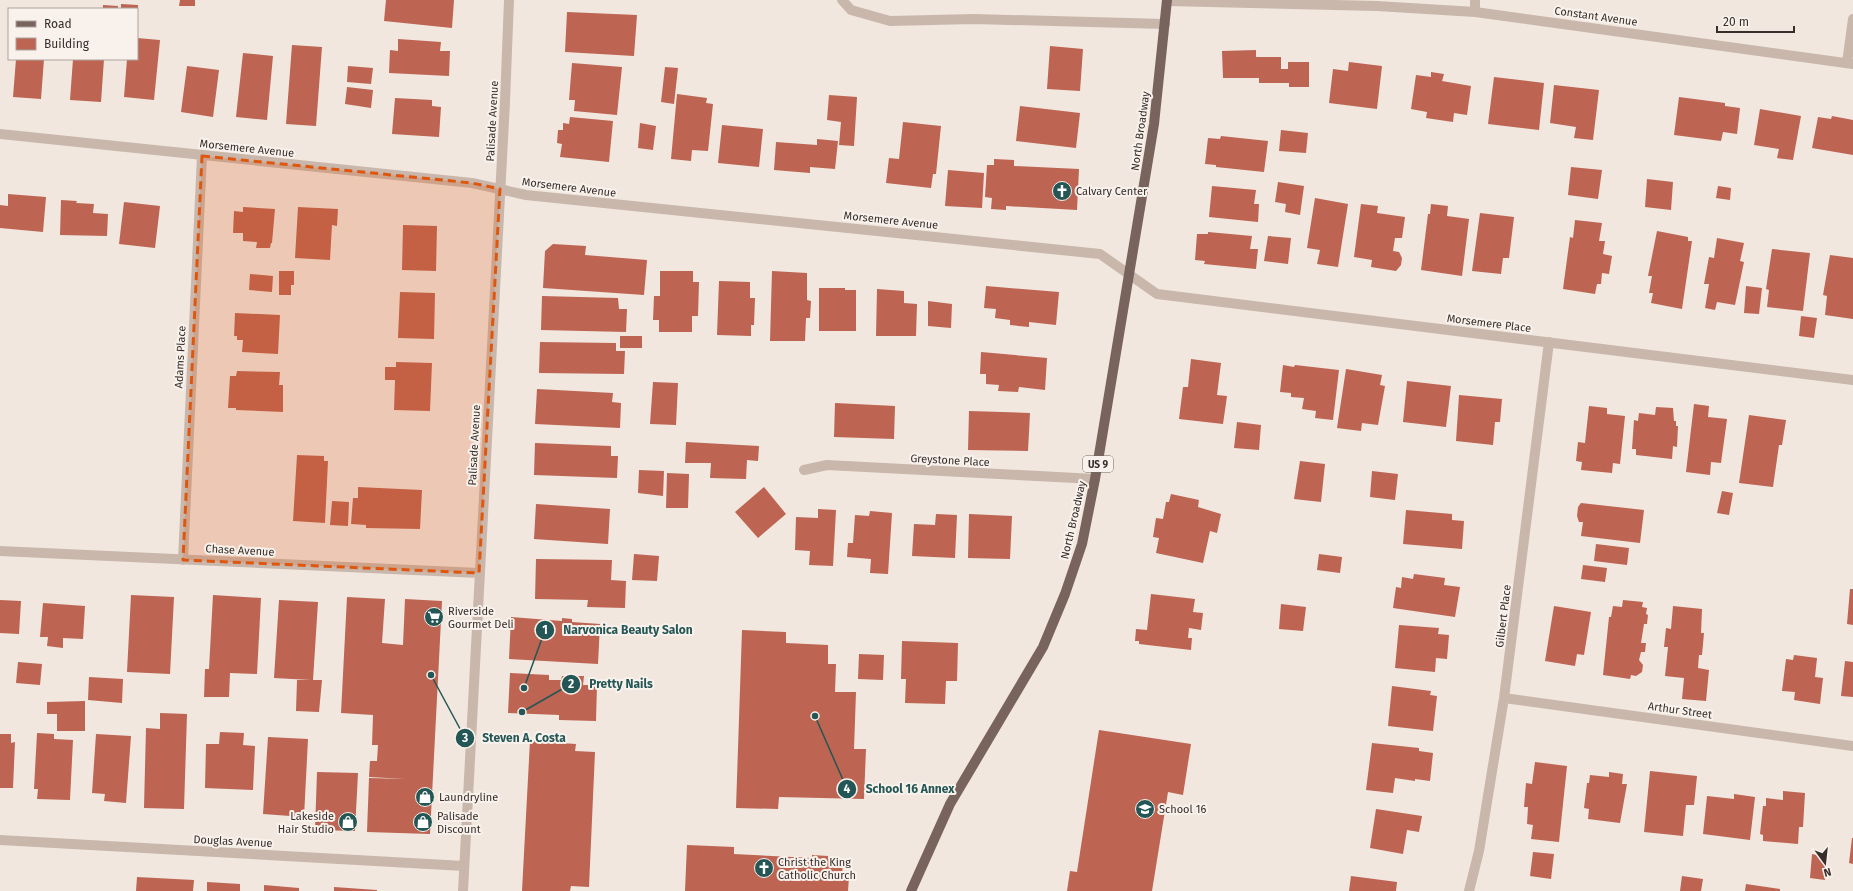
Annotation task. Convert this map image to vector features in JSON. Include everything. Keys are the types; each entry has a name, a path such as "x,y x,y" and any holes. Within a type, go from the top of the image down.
{"main road":[{"name":"North Broadway","path":"911,891 950,804 1043,647 1065,594 1082,544 1095,479 1154,124 1167,1"}],"street":[{"name":"Palisade Avenue","path":"464,891 464,866 509,0"},
{"path":"842,0 852,10 890,21 974,19 1165,24"},
{"path":"1475,0 1475,12"},
{"name":"Constant Avenue","path":"1167,1 1377,6 1475,12 1850,63"},
{"path":"1850,63 1853,18"},
{"name":"Morsemere Avenue","path":"0,134 472,183 526,195 1100,254 1129,274"},
{"name":"Adams Place","path":"183,560 202,156"},
{"name":"Morsemere Place","path":"1129,274 1157,294 1853,380"},
{"name":"Gilbert Place","path":"1469,891 1479,851 1504,698 1549,342"},
{"name":"Greystone Place","path":"804,470 827,465 1095,479"},
{"name":"Chase Avenue","path":"0,551 479,573"},
{"name":"Arthur Street","path":"1504,698 1853,746"},
{"name":"Douglas Avenue","path":"0,840 464,866"}],"highlighted area":[{"path":"202,156 472,183 500,189 479,573 183,560"}],"building":[{"path":"180,0 195,0 195,6 179,6"},
{"path":"386,0 454,0 452,28 384,21"},
{"path":"121,4 138,5 138,8 121,8"},
{"path":"103,5 118,6 118,8 103,8"},
{"path":"567,12 637,15 634,56 565,52"},
{"path":"138,38 160,40 154,100 124,97 127,60 138,60"},
{"path":"398,39 441,42 440,51 450,51 449,76 389,73 390,50 398,51"},
{"path":"292,45 322,47 316,126 286,124"},
{"path":"1050,46 1083,49 1080,91 1047,89"},
{"path":"1256,50 1256,57 1281,57 1281,69 1288,69 1288,62 1309,62 1309,87 1289,87 1289,83 1259,83 1259,78 1223,78 1222,51"},
{"path":"243,53 273,56 267,120 236,117"},
{"path":"16,60 44,60 41,99 13,97"},
{"path":"73,60 104,60 101,102 70,100"},
{"path":"1349,62 1382,66 1377,109 1329,103 1333,69 1348,71"},
{"path":"572,63 622,67 617,115 574,111 575,100 569,100"},
{"path":"187,66 219,70 213,117 181,112"},
{"path":"348,66 373,68 371,84 347,82"},
{"path":"665,67 678,68 674,104 661,102"},
{"path":"1431,72 1444,74 1442,81 1471,86 1467,115 1454,113 1453,122 1426,118 1427,112 1411,109 1416,75 1431,77"},
{"path":"1494,77 1544,83 1539,130 1488,124"},
{"path":"1554,85 1599,90 1593,140 1574,138 1576,127 1550,123"},
{"path":"347,87 373,90 371,108 345,104"},
{"path":"677,94 707,98 706,103 713,104 708,151 692,150 691,161 671,159"},
{"path":"829,95 857,97 854,146 839,145 841,122 827,120"},
{"path":"1679,97 1725,103 1725,106 1740,108 1737,134 1723,132 1721,141 1674,135"},
{"path":"395,98 432,100 432,106 441,107 439,137 392,134"},
{"path":"1020,106 1080,113 1076,148 1016,141"},
{"path":"1760,109 1801,116 1793,160 1777,158 1779,149 1754,145"},
{"path":"1832,116 1853,120 1853,155 1812,148 1818,117 1831,119"},
{"path":"570,117 613,121 609,162 560,157 562,144 557,143 558,130 563,130 563,123 569,124"},
{"path":"903,122 941,126 936,174 933,174 931,188 886,183 889,158 899,159"},
{"path":"640,123 656,126 653,150 638,148"},
{"path":"722,125 763,129 759,167 718,163"},
{"path":"1281,130 1308,133 1306,153 1279,151"},
{"path":"1221,136 1268,141 1264,172 1216,167 1216,165 1205,164 1208,138 1220,139"},
{"path":"817,139 838,141 835,169 810,167 810,173 774,170 776,142 817,145"},
{"path":"994,159 1014,160 1014,166 1079,169 1077,210 1006,206 1006,210 991,209 992,198 985,197 987,165 994,165"},
{"path":"1571,167 1602,170 1598,199 1568,195"},
{"path":"948,170 984,173 982,208 945,206"},
{"path":"1647,179 1673,182 1671,210 1645,207"},
{"path":"1278,182 1304,186 1300,215 1285,212 1286,204 1275,202"},
{"path":"1212,186 1256,190 1254,204 1259,204 1258,222 1209,217"},
{"path":"1718,186 1731,188 1730,200 1716,198"},
{"path":"8,194 46,197 43,232 0,228 0,205 8,206"},
{"path":"1315,198 1348,204 1338,267 1317,264 1320,250 1307,248"},
{"path":"61,200 94,204 93,213 108,214 107,236 60,235"},
{"path":"124,202 160,206 155,248 119,244"},
{"path":"1361,204 1378,206 1377,213 1405,217 1402,238 1395,238 1393,251 1399,252 1402,258 1401,265 1396,271 1371,267 1372,260 1354,257"},
{"path":"1431,204 1448,206 1447,216 1469,219 1462,276 1421,270 1428,214 1430,214"},
{"path":"243,207 275,209 272,243 270,248 256,248 257,242 243,241 243,233 233,233 234,211 243,212"},
{"path":"298,207 338,209 337,226 332,225 330,260 295,258"},
{"path":"1480,213 1514,217 1509,258 1503,258 1501,274 1472,271"},
{"path":"1575,220 1602,223 1599,241 1605,241 1603,254 1612,256 1609,274 1602,273 1601,284 1597,284 1595,294 1563,289 1570,237 1573,238"},
{"path":"403,225 437,226 436,271 402,270"},
{"path":"1657,231 1688,237 1688,241 1692,241 1682,309 1651,303 1653,293 1649,293 1652,276 1648,276"},
{"path":"1208,232 1252,236 1250,249 1258,249 1256,269 1204,264 1205,261 1195,260 1197,234 1208,234"},
{"path":"1268,236 1291,238 1288,264 1264,261"},
{"path":"1717,238 1744,243 1740,261 1744,262 1735,305 1717,302 1715,310 1705,308 1709,284 1704,284 1709,257 1714,258"},
{"path":"553,244 586,246 585,255 647,260 644,295 543,288 545,251"},
{"path":"1772,249 1810,253 1803,311 1767,307 1769,290 1766,289"},
{"path":"1830,255 1853,258 1853,319 1825,315 1827,296 1823,295"},
{"path":"279,271 294,271 294,285 291,285 291,295 279,295"},
{"path":"660,271 693,271 693,282 699,282 698,316 692,316 692,332 659,332 659,320 653,320 654,296 660,296"},
{"path":"772,271 807,273 807,300 811,301 810,318 806,318 805,341 770,341"},
{"path":"250,274 273,276 272,292 249,290"},
{"path":"719,281 750,282 750,298 755,298 754,325 751,325 751,336 717,335"},
{"path":"986,286 1059,292 1056,325 1029,322 1029,327 1010,325 1010,320 995,318 996,309 984,308"},
{"path":"1746,286 1762,288 1759,314 1744,313"},
{"path":"819,288 845,288 845,290 856,290 856,331 819,331"},
{"path":"877,289 904,291 904,303 917,304 916,336 876,336"},
{"path":"400,292 435,293 434,339 398,338"},
{"path":"542,296 618,298 619,309 627,309 626,332 541,330"},
{"path":"928,301 952,304 951,328 928,326"},
{"path":"235,313 280,315 278,354 242,352 243,340 237,340 237,336 234,336"},
{"path":"1801,316 1817,318 1814,338 1799,336"},
{"path":"620,336 642,336 642,348 620,348"},
{"path":"540,342 616,343 616,351 625,351 624,374 539,373"},
{"path":"981,352 1047,358 1045,390 1019,387 1018,392 998,391 999,385 986,384 986,374 980,374"},
{"path":"1191,359 1221,363 1217,395 1227,396 1223,424 1179,419 1183,387 1188,387"},
{"path":"396,362 432,363 430,411 394,410 395,380 385,380 385,367 396,367"},
{"path":"1283,365 1339,370 1333,420 1315,418 1316,411 1302,409 1304,398 1291,397 1291,393 1280,392"},
{"path":"1346,369 1382,375 1380,385 1385,386 1378,425 1362,423 1361,431 1337,428"},
{"path":"237,371 280,372 279,385 283,385 283,412 236,410 236,408 228,408 230,376 236,376"},
{"path":"1407,381 1451,386 1446,427 1403,422"},
{"path":"653,382 678,383 676,425 650,424"},
{"path":"537,389 613,393 612,402 621,403 620,428 535,424"},
{"path":"1459,395 1502,399 1500,422 1495,422 1493,445 1456,441"},
{"path":"835,403 895,406 894,439 834,437"},
{"path":"1694,404 1709,406 1708,417 1727,419 1721,463 1711,462 1710,475 1686,472"},
{"path":"1589,406 1607,408 1607,414 1625,416 1620,464 1613,463 1612,473 1581,470 1582,462 1576,461 1578,442 1585,443"},
{"path":"1656,407 1673,408 1674,421 1676,421 1676,426 1678,426 1677,447 1673,446 1672,459 1636,455 1636,449 1632,449 1634,420 1638,421 1639,413 1655,415"},
{"path":"969,411 1030,413 1028,451 968,450"},
{"path":"1749,415 1786,420 1782,445 1779,445 1773,487 1739,483"},
{"path":"1237,422 1261,425 1259,450 1234,448"},
{"path":"686,442 759,446 758,461 747,460 746,479 710,478 711,463 685,463"},
{"path":"535,443 611,446 611,456 618,456 617,478 534,475"},
{"path":"297,455 324,456 324,461 328,461 325,523 293,521"},
{"path":"1300,461 1325,464 1321,502 1294,499"},
{"path":"639,470 664,471 663,496 638,493"},
{"path":"1372,471 1398,474 1395,500 1370,497"},
{"path":"667,473 689,474 688,508 666,508"},
{"path":"358,487 422,490 420,529 366,528 366,525 351,524 353,498 358,498"},
{"path":"764,487 786,514 758,538 735,512"},
{"path":"1722,491 1733,493 1729,515 1717,513"},
{"path":"1171,494 1199,500 1198,507 1221,514 1217,533 1210,531 1203,563 1156,553 1159,538 1153,537 1156,518 1163,519 1166,502 1169,502"},
{"path":"332,501 349,502 348,526 330,525"},
{"path":"1581,503 1644,510 1640,543 1581,536 1583,522 1579,522 1577,516 1578,507"},
{"path":"536,504 610,509 608,544 534,539"},
{"path":"818,509 836,510 833,566 809,565 810,551 795,550 796,517 818,518"},
{"path":"1406,510 1452,514 1452,520 1464,521 1462,549 1403,544"},
{"path":"870,511 892,513 888,574 870,573 871,559 847,557 848,543 853,543 855,515 869,516"},
{"path":"936,514 957,515 955,558 912,556 914,524 935,525"},
{"path":"969,514 1012,516 1010,559 968,558"},
{"path":"1596,544 1629,548 1627,565 1594,561"},
{"path":"634,554 659,556 657,581 632,580"},
{"path":"1319,554 1342,557 1340,573 1317,570"},
{"path":"536,559 612,560 611,580 626,581 625,608 587,607 588,600 535,599"},
{"path":"1583,565 1607,568 1605,582 1581,579"},
{"path":"1414,574 1445,578 1444,585 1460,587 1455,617 1393,608 1396,587 1401,588 1402,577 1413,579"},
{"path":"1850,589 1853,589 1853,625 1847,624"},
{"path":"1151,594 1195,599 1193,612 1203,613 1201,630 1189,628 1188,638 1192,638 1191,650 1139,644 1139,641 1135,641 1136,629 1147,630"},
{"path":"131,595 174,597 170,674 127,672"},
{"path":"213,595 261,598 257,674 230,673 229,697 204,697 205,669 209,669"},
{"path":"347,597 385,599 382,643 403,645 405,599 442,601 430,834 367,832 369,778 406,779 369,777 370,761 377,761 378,745 372,745 373,715 341,713"},
{"path":"0,600 21,601 19,634 0,633"},
{"path":"279,600 318,602 313,680 322,680 319,712 296,711 297,680 311,680 274,678"},
{"path":"1623,600 1643,602 1642,607 1647,608 1646,614 1648,615 1647,624 1644,624 1641,643 1646,643 1645,652 1641,652 1639,660 1643,665 1642,672 1636,676 1631,675 1630,679 1603,675 1609,617 1611,617 1613,606 1622,607"},
{"path":"43,603 85,606 83,639 63,638 63,648 47,646 48,637 40,637"},
{"path":"1281,604 1306,607 1303,631 1279,629"},
{"path":"1554,606 1591,612 1584,655 1577,654 1575,666 1545,661"},
{"path":"1673,606 1702,609 1701,633 1704,633 1702,655 1699,655 1698,668 1709,670 1706,701 1682,699 1684,678 1665,676 1668,647 1664,647 1666,628 1671,629"},
{"path":"511,617 562,621 562,618 572,619 572,622 600,624 598,664 509,659"},
{"path":"1399,625 1439,628 1438,634 1449,635 1447,659 1436,658 1435,672 1395,668"},
{"path":"742,630 786,632 786,643 828,645 828,664 836,664 835,692 856,692 854,749 866,749 864,799 779,797 778,809 736,808"},
{"path":"902,641 958,643 957,681 946,681 945,704 905,703 906,679 901,679"},
{"path":"859,654 884,655 883,680 858,679"},
{"path":"1794,655 1817,658 1815,677 1823,678 1820,704 1794,700 1795,692 1782,691 1786,659 1793,660"},
{"path":"1845,661 1853,662 1853,697 1841,696"},
{"path":"18,662 42,664 40,685 16,683"},
{"path":"510,673 549,675 549,680 561,680 562,676 584,676 583,685 597,685 596,721 559,720 559,715 508,713"},
{"path":"89,677 123,679 122,703 88,700"},
{"path":"1392,686 1431,691 1430,695 1437,696 1433,731 1388,726"},
{"path":"85,701 85,731 57,731 57,714 47,714 47,702"},
{"path":"160,713 187,714 184,809 144,808 146,728 160,729"},
{"path":"1099,730 1191,744 1183,795 1168,792 1152,891 1067,891 1070,871 1077,872"},
{"path":"220,732 244,733 243,745 255,746 253,790 205,788 206,744 219,744"},
{"path":"37,733 54,734 54,739 73,740 70,800 37,799 38,789 34,789"},
{"path":"0,734 11,734 11,743 15,742 13,788 0,788"},
{"path":"96,734 131,736 126,803 104,801 105,794 92,793"},
{"path":"268,737 308,739 304,817 263,814"},
{"path":"530,741 576,744 575,751 595,752 589,887 571,886 570,891 522,891"},
{"path":"1372,743 1419,748 1419,751 1433,753 1430,781 1415,779 1415,781 1395,778 1393,793 1366,790"},
{"path":"1535,762 1567,766 1559,842 1531,839 1533,825 1527,824 1528,807 1524,807 1526,783 1532,784"},
{"path":"1650,771 1697,776 1694,805 1686,805 1683,836 1644,832"},
{"path":"317,772 358,773 355,831 315,830"},
{"path":"1609,772 1623,774 1622,784 1627,784 1620,823 1588,819 1589,809 1584,808 1587,783 1589,783 1590,775 1609,777"},
{"path":"1783,791 1805,793 1803,827 1799,827 1798,844 1763,841 1763,835 1760,834 1763,806 1766,806 1766,798 1783,800"},
{"path":"1734,794 1755,797 1750,840 1703,834 1707,796 1734,799"},
{"path":"1376,809 1422,816 1419,832 1407,830 1403,854 1370,848"},
{"path":"1853,838 1853,864 1849,863"},
{"name":"Christ the King Catholic Church","path":"687,845 734,847 734,854 812,858 812,855 828,856 828,859 843,860 842,877 849,877 848,891 685,891"},
{"path":"1533,852 1554,854 1551,879 1530,876"},
{"path":"1812,854 1827,857 1825,880 1810,878"},
{"path":"1351,876 1397,882 1396,891 1349,891"},
{"path":"1682,876 1703,879 1701,891 1680,891"},
{"path":"137,877 194,880 193,891 136,891"},
{"path":"207,882 240,884 240,891 207,891"},
{"path":"1746,884 1780,889 1780,891 1745,891"},
{"path":"264,885 299,888 299,891 264,891"},
{"path":"334,887 377,890 377,891 334,891"}],"place":[{"name":"Calvary Center","path":"1062,191"},
{"name":"Riverside Gourmet Deli","path":"434,617"},
{"name":"Steven A. Costa","path":"431,675"},
{"name":"Narvonica Beauty Salon","path":"524,688"},
{"name":"Pretty Nails","path":"522,712"},
{"name":"School 16 Annex","path":"815,716"},
{"name":"Laundryline","path":"425,797"},
{"name":"School 16","path":"1145,809"},
{"name":"Lakeside Hair Studio","path":"348,822"},
{"name":"Palisade Discount","path":"423,822"},
{"name":"Christ the King Catholic Church","path":"764,868"}]}
